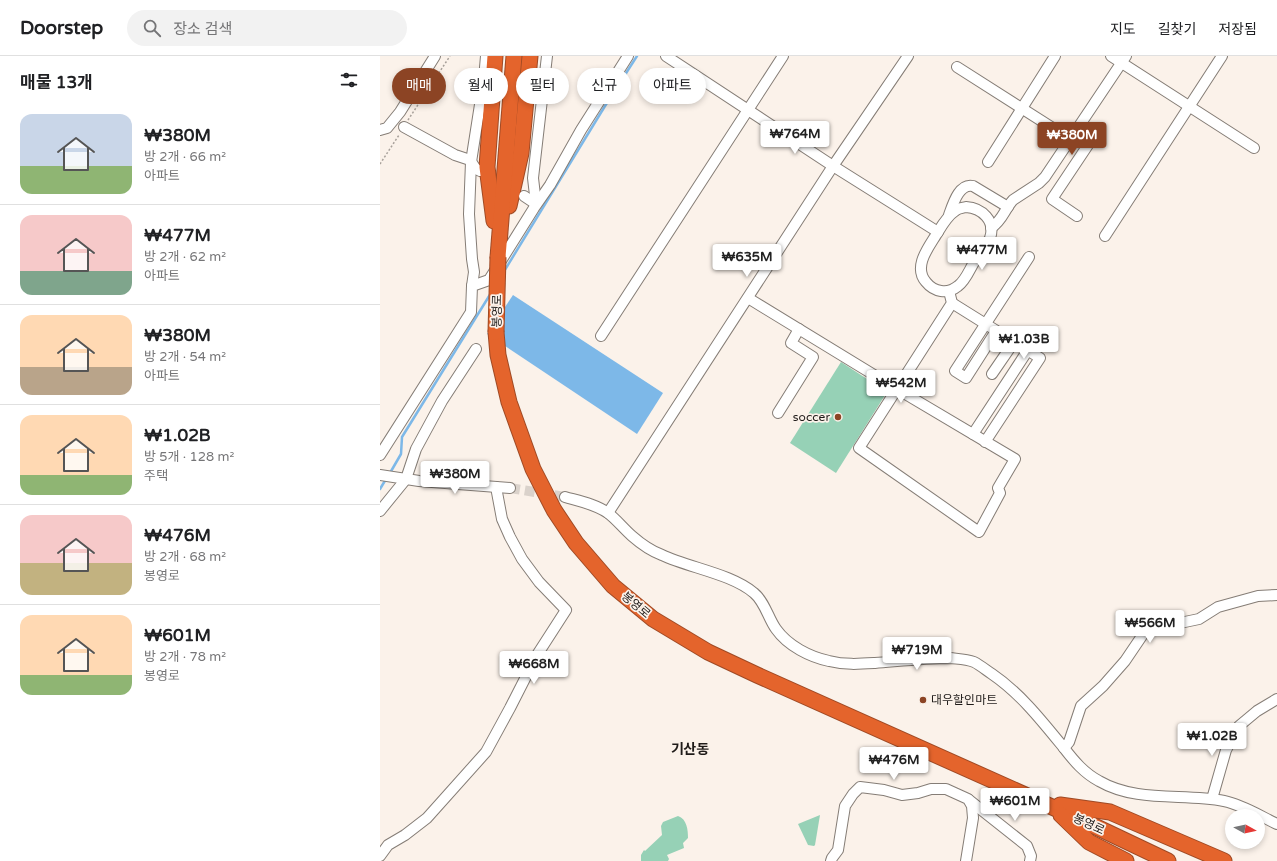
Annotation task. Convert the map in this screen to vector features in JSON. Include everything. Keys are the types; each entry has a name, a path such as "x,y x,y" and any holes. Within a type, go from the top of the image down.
{"highway":[{"path":"495,56 487,167 498,255"},
{"name":"봉영로","path":"514,56 498,255 496,332 498,355 509,402 533,469 554,510 576,543 613,586 653,619 708,652 784,688 1047,805 1168,861"},
{"path":"498,255 521,153 530,56"},
{"path":"1047,805 1089,842 1126,861"},
{"path":"1047,805 1110,812 1224,861"}],"street":[{"path":"380,130 387,128 400,112 435,56"},
{"path":"380,455 471,312 474,272 469,214 471,162 484,79 486,56"},
{"path":"536,204 533,178 547,56"},
{"path":"472,286 489,280 536,204 550,185 581,130 628,56"},
{"path":"666,56 833,166 938,232"},
{"path":"601,336 783,56"},
{"path":"608,513 833,166 908,56"},
{"path":"988,162 1055,56"},
{"path":"1111,56 1123,59 1190,107 1254,148"},
{"path":"1105,236 1222,56"},
{"path":"991,228 1002,219 1008,207 1017,197 1039,183 1045,177 1123,59"},
{"path":"957,67 1022,108 1073,135 1087,139 1088,145 1052,199 1077,216"},
{"path":"404,127 455,156 470,160 476,170 480,171"},
{"path":"949,216 954,202 963,189 970,185 1008,207"},
{"path":"524,196 536,204"},
{"path":"974,207 986,215 991,228 989,239 960,285 955,289 943,291 930,287 923,279 921,262 923,256 949,216 960,208 974,207"},
{"path":"996,331 966,378 955,371 1029,257"},
{"path":"949,291 952,303 1040,358 985,442"},
{"path":"748,298 897,389 1015,459 998,488 1000,493 979,532 859,448 897,389 952,303"},
{"path":"778,413 813,357 791,343 798,329"},
{"path":"992,374 1014,342"},
{"path":"380,511 404,479 416,449 442,401 476,349"},
{"path":"973,434 1028,350"},
{"path":"380,475 404,479 510,488"},
{"path":"380,856 388,845 405,835 427,818 486,752 537,655 566,610 539,582 522,559 502,518 496,487"},
{"path":"565,497 597,507 608,513 632,536 645,546 661,555 732,580 749,590 760,600 776,629 788,641 813,656 829,661 848,664 950,658 964,659 974,663 1003,681 1020,697 1084,770 1099,781 1114,788 1131,793 1224,801 1240,806 1277,824"},
{"path":"1064,748 1069,742 1081,706 1103,686 1125,661 1148,627 1158,622 1180,623 1199,619 1218,607 1258,596 1270,594 1277,595"},
{"path":"1212,799 1226,750 1239,726 1257,711 1277,700"},
{"path":"831,861 838,850 845,806 860,787 884,790 902,795 918,793 931,789 946,789 968,799 1027,846 1031,856 1030,861"},
{"path":"966,861 973,818 972,806 968,799"}],"path":[{"path":"380,164 450,56"}],"green space":[{"name":"soccer","path":"841,362 887,392 836,473 790,443"},
{"path":"820,815 815,845 808,845 798,824"},
{"path":"678,816 685,822 687,828 688,838 683,843 684,848 667,855 669,859 668,861 641,861 641,855 644,850 645,851 662,835 661,826 663,822"}],"water":[{"path":"513,295 663,393 637,434 487,334"}],"waterway":[{"path":"503,273 637,56"},
{"path":"390,473 401,454 402,437 491,293"},
{"path":"380,489 386,479"}],"tunnel":[{"path":"510,488 565,497"}],"place":[{"name":"soccer","path":"838,417"},
{"name":"대우할인마트","path":"923,700"}],"district":[{"name":"기산동","path":"690,749"}]}
